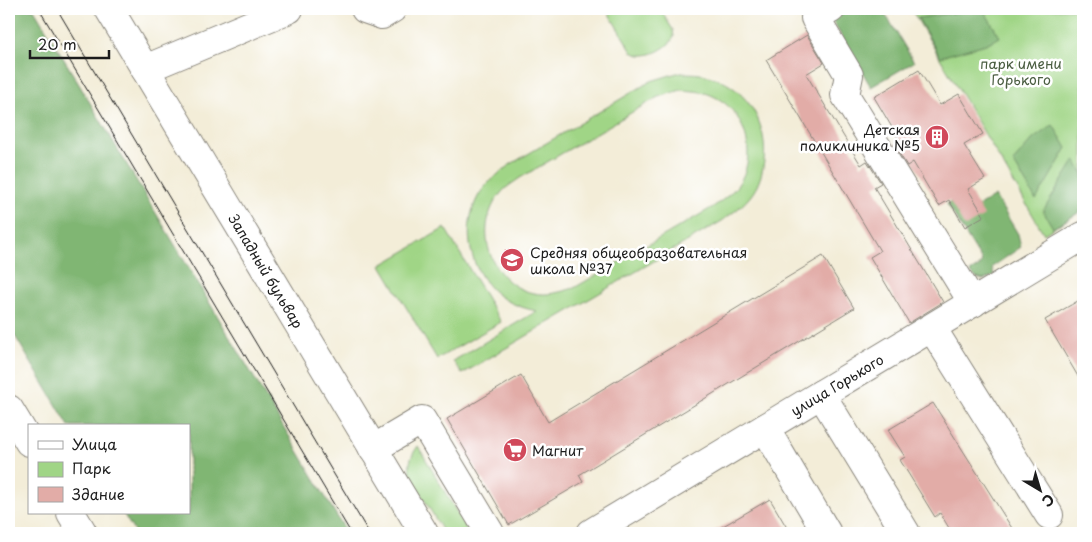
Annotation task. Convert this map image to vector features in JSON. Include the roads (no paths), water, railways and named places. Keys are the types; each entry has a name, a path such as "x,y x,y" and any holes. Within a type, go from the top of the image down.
{"street":[{"name":"Западный бульвар","path":"109,9 424,533"},
{"path":"145,69 289,9"},
{"path":"365,9 382,15 392,9"},
{"path":"823,14 849,75 845,94 973,303"},
{"name":"улица Горького","path":"594,532 1083,236"},
{"path":"932,328 1049,515"},
{"path":"821,394 906,533"},
{"path":"9,409 28,440"},
{"path":"373,449 422,420 490,533"},
{"path":"765,428 827,533"},
{"path":"72,514 83,533"}],"tram line":[{"path":"39,9 351,533"},
{"path":"57,9 369,533"}],"place":[{"name":"Детская поликлиника №5","path":"937,137"},
{"name":"Средняя общеобразовательная школа №37","path":"512,260"},
{"name":"Магнит","path":"515,450"}],"park label":[{"name":"парк имени Горького","path":"1021,72"}]}
